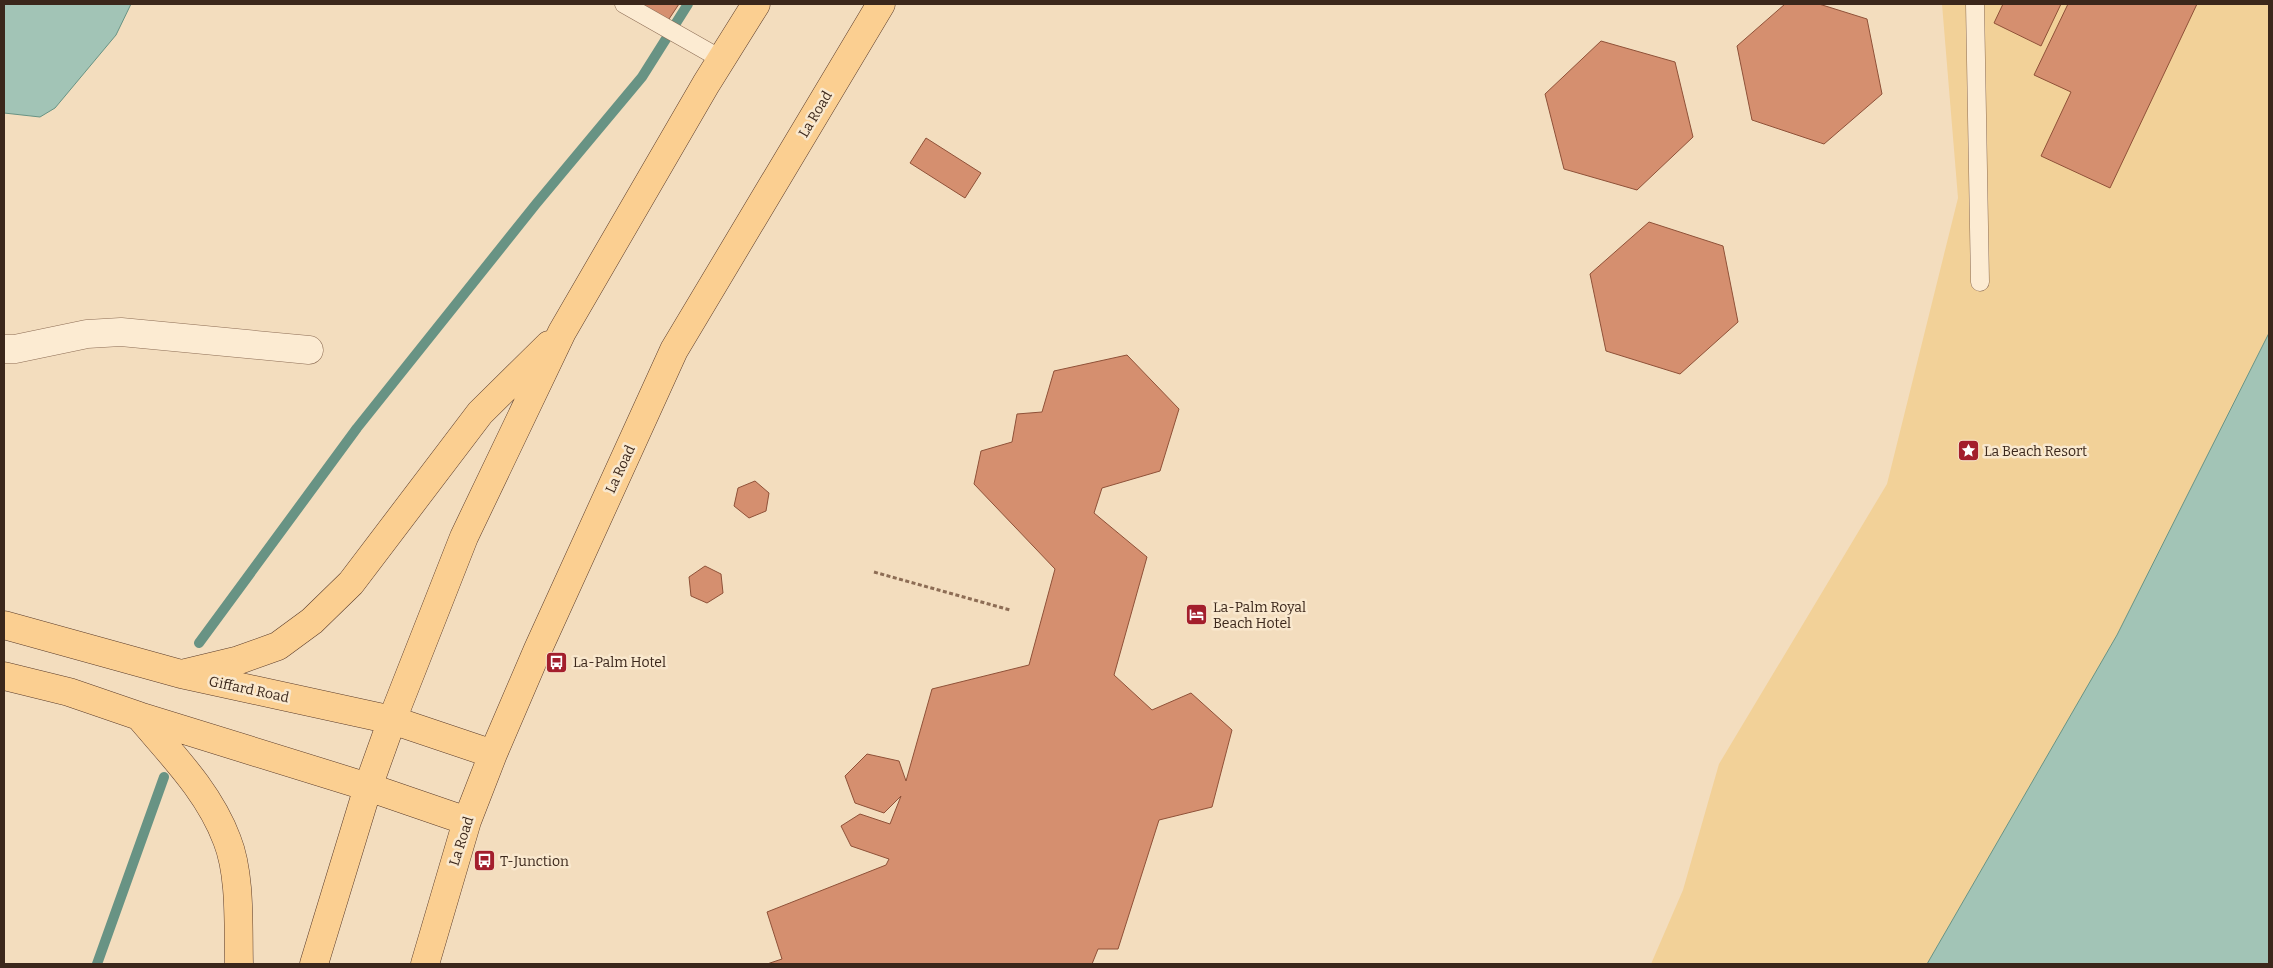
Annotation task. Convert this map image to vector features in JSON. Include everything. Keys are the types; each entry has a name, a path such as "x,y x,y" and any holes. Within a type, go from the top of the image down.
{"main road":[{"path":"314,964 368,787 392,720 464,537 562,332 721,59 756,4"},
{"name":"La Road","path":"425,964 467,821 493,754 538,649 674,350 881,4"},
{"path":"181,674 239,660 278,646 312,622 351,583 480,413 562,332"},
{"name":"Giffard Road","path":"4,625 181,674 392,720 493,754"},
{"path":"4,676 69,692 139,716 368,787 467,821"},
{"path":"139,716 200,787 228,840 236,878 239,964"}],"street":[{"path":"4,349 15,349 87,334 121,332 309,350"}],"lane":[{"path":"624,4 721,59"},
{"path":"1975,4 1980,282"}],"path":[{"path":"874,572 1010,610"}],"sand":[{"path":"1942,4 2269,4 2269,333 2117,635 1927,964 1651,964 1683,890 1719,764 1887,484 1958,198"}],"shaded area":[{"path":"4,4 131,4 116,35 55,108 40,117 4,113"},
{"path":"2269,333 2269,964 1927,964 2117,635"}],"building":[{"path":"640,4 679,4 667,22"},
{"path":"1785,4 1819,4 1867,19 1882,94 1824,144 1752,120 1737,46"},
{"path":"2003,4 2061,4 2041,46 1994,23"},
{"path":"2068,4 2197,4 2110,188 2041,156 2071,92 2034,75"},
{"path":"1601,41 1675,62 1693,137 1637,190 1564,169 1545,94"},
{"path":"926,138 981,173 965,198 910,163"},
{"path":"1649,222 1723,246 1738,322 1680,374 1606,351 1590,274"},
{"path":"1127,355 1179,409 1160,471 1102,488 1094,513 1147,557 1114,675 1152,710 1191,693 1232,730 1212,807 1159,820 1118,949 1098,949 1092,964 767,964 782,959 767,912 886,865 889,859 851,846 841,826 860,814 890,824 901,796 884,813 855,803 845,776 867,754 899,761 906,781 932,689 1029,665 1055,569 974,484 981,451 1012,442 1017,414 1042,412 1054,371"},
{"path":"755,481 769,493 766,511 749,518 734,506 738,488"},
{"path":"705,566 721,574 723,593 707,603 691,596 689,577"}],"waterway":[{"path":"199,643 357,428 536,204 642,77 688,4"},
{"path":"97,964 164,777"}],"place":[{"name":"La Beach Resort","path":"1968,451"},
{"name":"La-Palm Royal Beach Hotel","path":"1197,615"},
{"name":"La-Palm Hotel","path":"557,662"},
{"name":"T-Junction","path":"484,861"}]}
